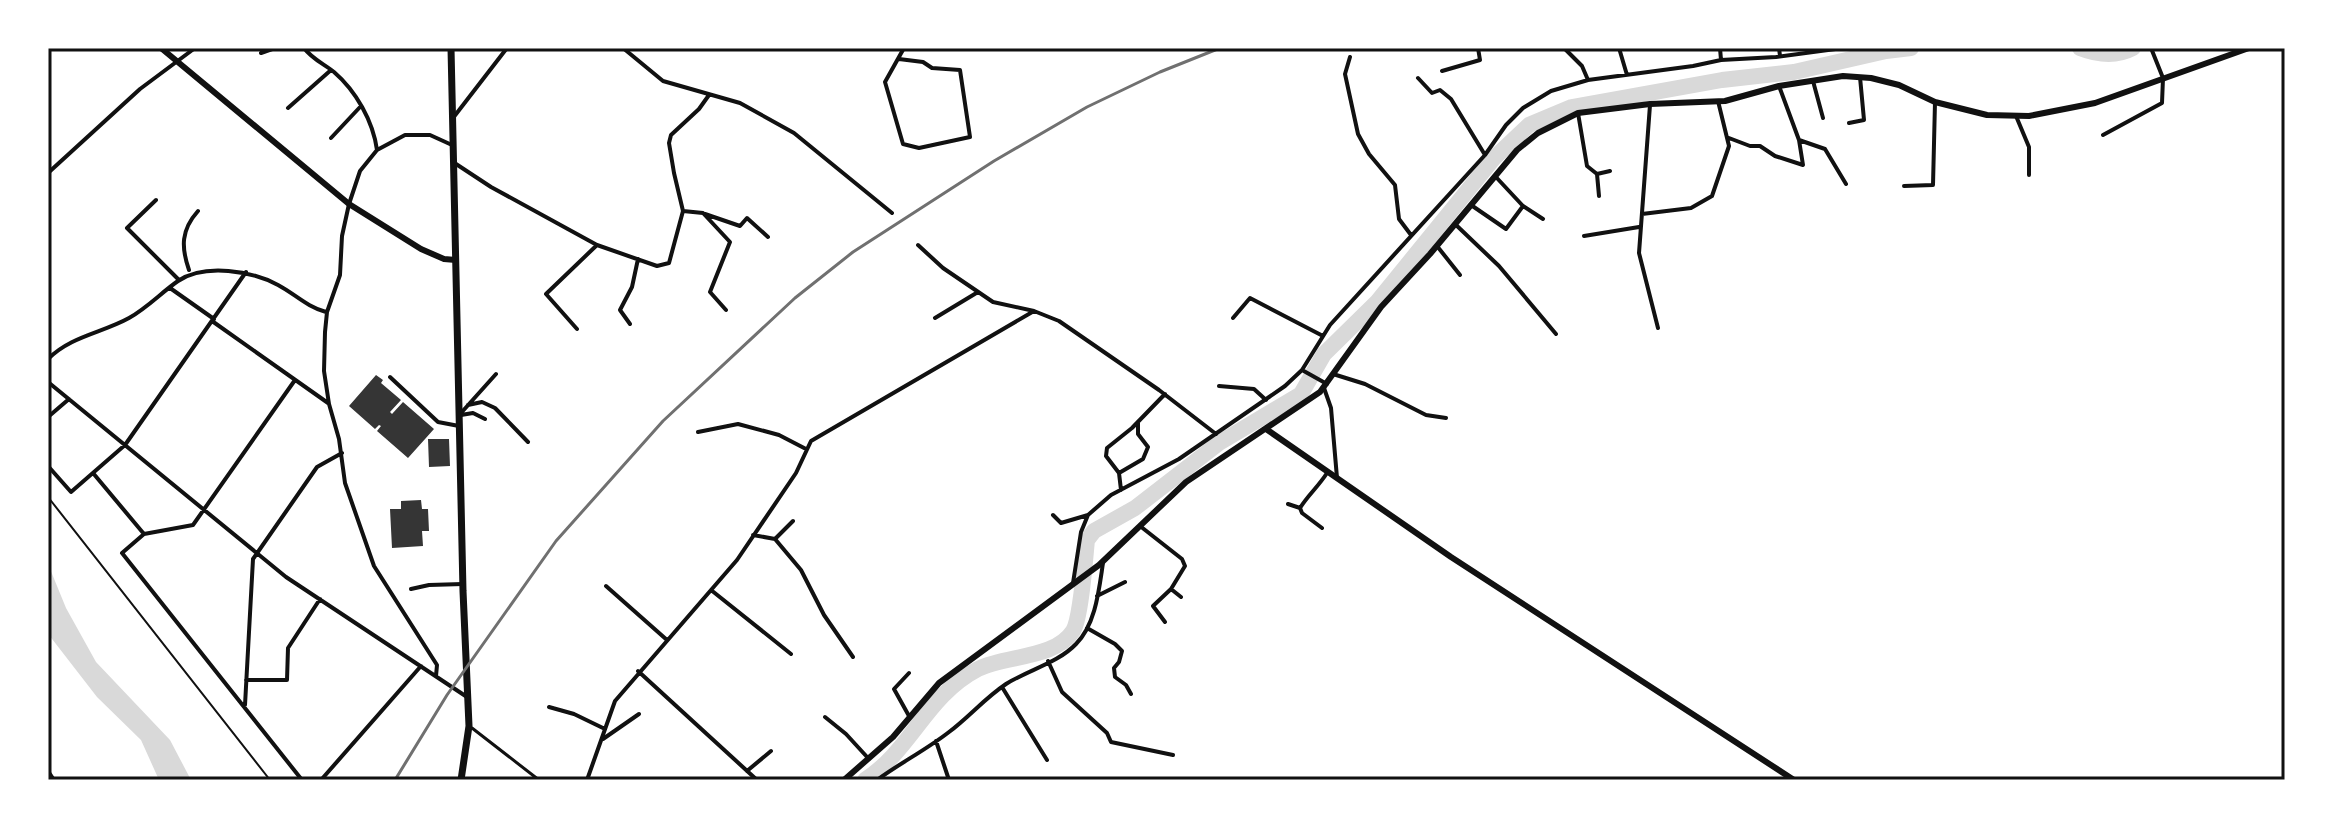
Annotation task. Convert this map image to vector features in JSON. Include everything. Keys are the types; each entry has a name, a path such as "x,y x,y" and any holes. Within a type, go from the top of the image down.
{"highway":[{"path":"451,48 469,726 461,780"}],"street":[{"path":"161,48 349,204 421,249 444,259 456,260"},
{"path":"48,173 140,89 195,48"},
{"path":"261,53 275,48"},
{"path":"304,48 331,70 361,106 375,132 377,150"},
{"path":"452,120 507,48"},
{"path":"899,59 923,62 932,68 960,70 970,137 919,148 903,144 885,82 904,48"},
{"path":"1442,71 1480,60 1478,48"},
{"path":"1564,48 1582,66 1588,80"},
{"path":"1619,48 1627,75"},
{"path":"1720,48 1721,60"},
{"path":"1779,48 1780,56"},
{"path":"1053,515 1061,523 1088,515 1111,495 1156,473 1305,371 1330,325 1485,155 1506,125 1533,101 1551,91 1588,80 1721,60 1843,48"},
{"path":"2103,135 2162,103 2163,78 2151,48"},
{"path":"844,780 869,760 939,683 1101,563 1186,482 1266,429 1324,384 1381,307 1517,150 1538,133 1578,113 1650,104 1718,101 1779,86 1843,76 1899,85 1935,102 1987,115 2016,116 2095,103 2249,48"},
{"path":"627,49 663,81 740,103 794,133 892,213"},
{"path":"1350,57 1345,74 1358,134 1369,154 1395,185 1399,219 1411,235"},
{"path":"288,108 331,70"},
{"path":"1849,123 1864,120 1860,77"},
{"path":"1418,78 1432,93 1440,90 1451,99 1485,155"},
{"path":"1813,81 1823,118"},
{"path":"1728,137 1750,146 1760,146 1775,156 1803,165 1799,140 1779,86"},
{"path":"453,162 491,187 597,245 657,266 669,263 683,211 669,143 671,135 709,95"},
{"path":"1642,214 1691,208 1712,196 1726,160 1728,137 1718,101"},
{"path":"1904,186 1933,185 1935,102"},
{"path":"1650,104 1639,253 1658,328"},
{"path":"331,138 361,106"},
{"path":"1578,113 1587,166 1597,174 1599,196"},
{"path":"2016,116 2029,147 2029,175"},
{"path":"436,676 437,665 374,566 345,483 342,453 324,371 327,312 340,275 342,236 360,171 377,150 405,135 430,135 452,145"},
{"path":"1799,140 1825,149 1846,184"},
{"path":"1597,174 1610,171"},
{"path":"1495,176 1523,206 1543,219"},
{"path":"156,200 127,228 179,280"},
{"path":"1470,205 1506,229 1523,206"},
{"path":"189,270 183,252 184,232 198,211"},
{"path":"683,211 703,213 740,226 747,218 768,237"},
{"path":"703,213 730,242 710,292 726,310"},
{"path":"1455,224 1499,266 1556,334"},
{"path":"1584,236 1639,227"},
{"path":"577,329 546,294 597,245"},
{"path":"918,245 943,268 993,302 1034,311 1059,321 1165,394 1216,434"},
{"path":"1437,246 1460,275"},
{"path":"630,324 620,310 632,287 638,259"},
{"path":"48,359 66,345 132,316 179,280 220,269 246,272 278,285 309,306 327,312"},
{"path":"48,466 71,492 125,445 246,272"},
{"path":"170,288 329,404"},
{"path":"935,318 978,292"},
{"path":"1233,318 1250,298 1323,336"},
{"path":"587,780 615,701 711,590 753,535 796,473 811,441 1034,311"},
{"path":"1305,371 1324,384 1331,408 1337,480"},
{"path":"459,415 496,374"},
{"path":"1333,374 1365,384 1426,415 1446,418"},
{"path":"390,377 438,422 459,426"},
{"path":"295,380 193,525 144,534 122,553 302,780"},
{"path":"48,382 286,577 467,697"},
{"path":"1219,386 1254,389 1266,400"},
{"path":"1121,490 1119,473 1106,456 1107,448 1138,423 1165,394"},
{"path":"48,417 69,399"},
{"path":"468,405 482,402 495,408 528,442"},
{"path":"459,415 473,413 485,419"},
{"path":"1119,473 1143,459 1148,447 1138,434 1138,423"},
{"path":"698,432 738,424 779,435 806,449"},
{"path":"1266,429 1451,557 1794,780"},
{"path":"244,707 253,559 317,467 342,453"},
{"path":"93,473 144,534"},
{"path":"1300,508 1309,492 1317,488 1327,473"},
{"path":"1288,504 1300,508 1322,528"},
{"path":"1076,582 1081,532 1088,515"},
{"path":"775,539 793,521"},
{"path":"1140,526 1182,559 1185,566 1171,589 1153,606 1165,622"},
{"path":"753,535 775,539 801,570 824,615 853,657"},
{"path":"877,780 936,741 1002,687 1066,653 1078,643 1087,628 1097,596 1101,563"},
{"path":"1097,596 1125,582"},
{"path":"411,589 463,584"},
{"path":"606,586 667,640"},
{"path":"1171,589 1181,597"},
{"path":"711,590 791,654"},
{"path":"246,680 287,680 288,648 320,599"},
{"path":"1087,628 1122,651 1114,668 1115,677 1126,685 1131,694"},
{"path":"1048,661 1062,692 1107,733 1111,742 1173,755"},
{"path":"321,780 421,666"},
{"path":"638,671 757,780"},
{"path":"909,673 894,689 909,716"},
{"path":"1002,687 1047,760"},
{"path":"549,707 574,714 605,729"},
{"path":"601,740 639,714"},
{"path":"825,717 846,734 869,760"},
{"path":"469,726 539,780"},
{"path":"936,741 949,780"},
{"path":"747,771 771,751"},
{"path":"48,771 54,780"}],"path":[{"path":"48,497 270,780"}],"shaded area":[{"path":"48,564 66,608 96,662 170,740 191,780 159,780 141,740 97,697 49,635"}],"building":[{"path":"376,375 401,400 390,412 392,414 403,402 434,429 408,458 377,431 381,426 375,429 349,406"},
{"path":"428,439 449,439 450,466 429,467"},
{"path":"421,500 422,509 428,509 429,531 422,531 423,546 392,548 390,509 401,509 401,501"}],"waterway":[{"path":"865,780 895,753 945,693 960,680 989,664 1042,652 1065,640 1076,624 1087,540 1094,531 1135,508 1219,443 1301,394 1324,354 1377,302 1494,158 1529,125 1572,107 1722,80 1794,72 1911,48"},
{"path":"2080,48 2107,54 2133,48"}],"railway":[{"path":"395,780 447,695 556,541 663,421 795,298 853,252 994,161 1087,107 1220,48"}]}
